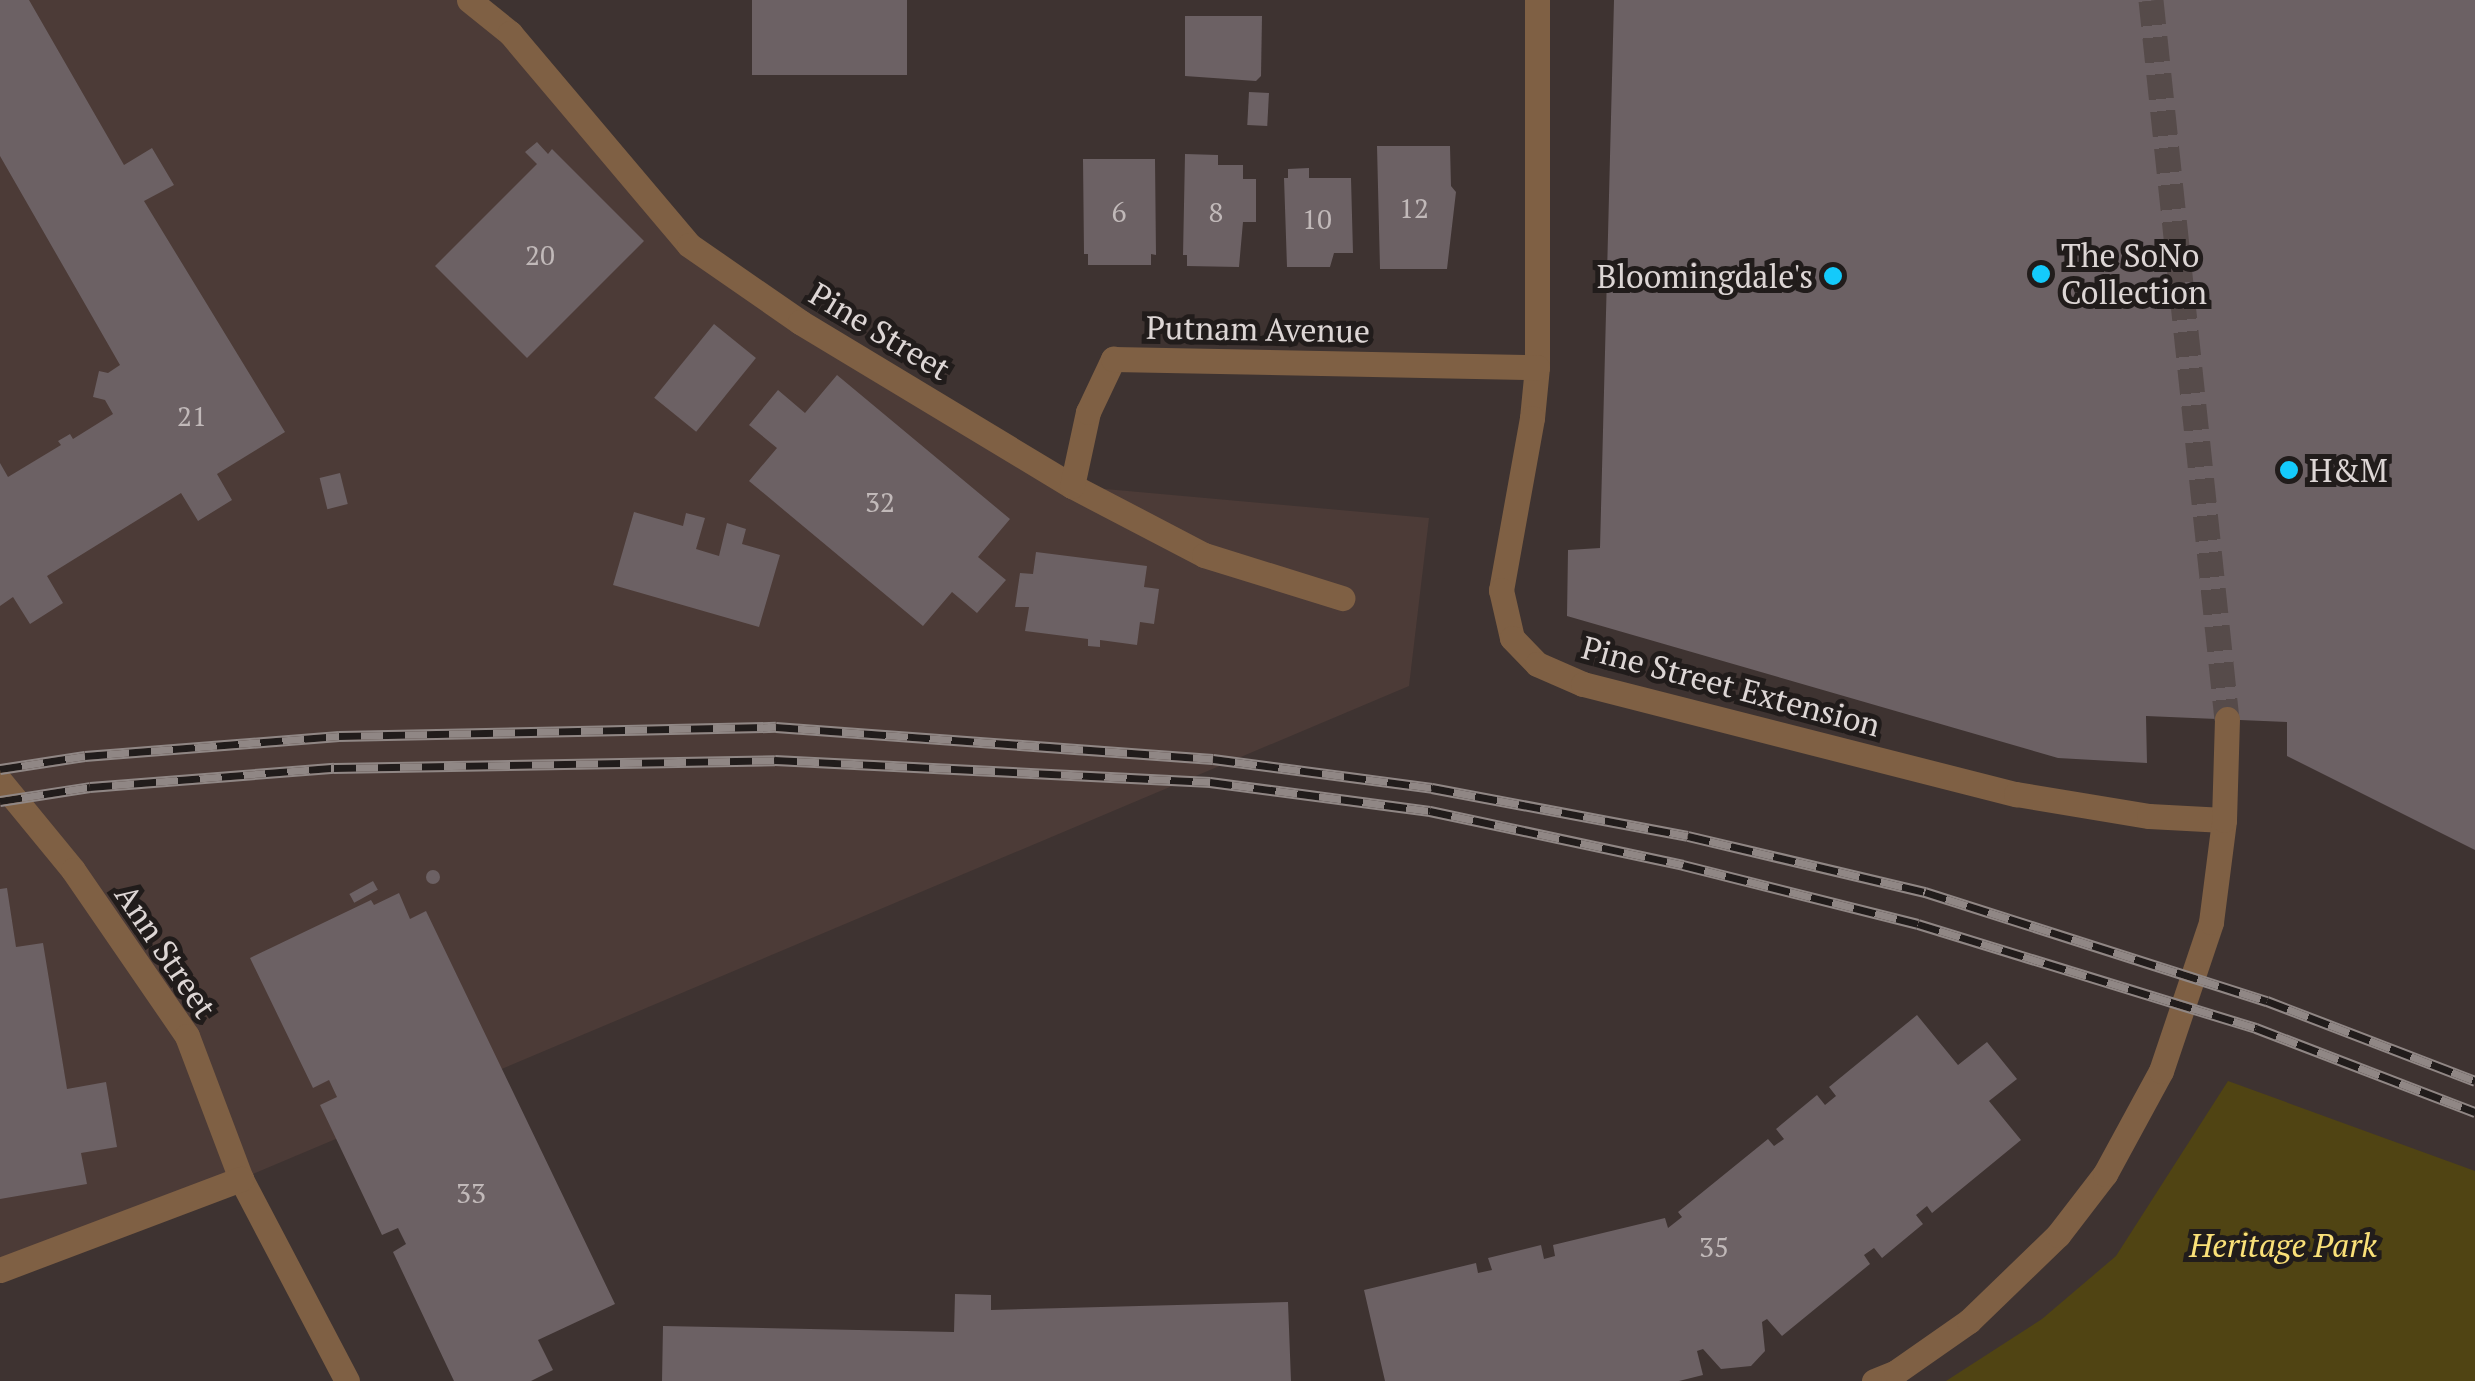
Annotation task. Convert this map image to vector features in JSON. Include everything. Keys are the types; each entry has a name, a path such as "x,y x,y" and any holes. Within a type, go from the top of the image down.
{"street":[{"name":"Pine Street","path":"469,0 510,33 689,245 800,322 1072,486 1204,555 1342,598"},
{"name":"Pine Street Extension","path":"1537,0 1537,367 1532,418 1501,590 1512,638 1536,664 1582,684 2016,794 2150,816 2224,820"},
{"name":"Putnam Avenue","path":"1072,486 1088,412 1113,359 1537,367"},
{"path":"1874,1381 1896,1372 1969,1321 2058,1235 2105,1174 2161,1071 2212,922 2224,820 2227,719"},
{"name":"Ann Street","path":"0,781 73,870 187,1036 240,1179 347,1381"},
{"path":"0,1270 240,1179"}],"shaded area":[{"path":"0,0 469,0 689,245 1072,486 1429,518 1409,686 241,1179 0,1270"}],"green space":[{"name":"Heritage Park","path":"2228,1081 2475,1171 2475,1381 1946,1381 2042,1319 2116,1256"}],"building":[{"path":"0,0 29,0 124,165 152,148 174,185 144,201 285,432 217,474 232,500 198,521 181,493 47,576 63,603 30,624 13,597 0,606 0,463 8,477 61,445 58,441 70,434 73,439 113,414 105,400 93,397 99,371 108,373 120,365 0,156"},
{"path":"752,0 907,0 907,75 752,75"},
{"name":"The SoNo Collection","path":"1614,0 2475,0 2475,850 2287,756 2287,722 2146,716 2147,763 2058,758 1567,616 1568,550 1600,548"},
{"path":"1185,16 1262,16 1261,76 1256,81 1185,76"},
{"path":"1249,92 1269,93 1267,126 1247,125"},
{"path":"537,142 548,154 552,149 644,241 527,358 435,266 537,164 525,152"},
{"path":"1377,146 1450,146 1451,186 1456,192 1447,269 1380,269"},
{"path":"1185,154 1218,155 1218,165 1243,165 1243,179 1256,179 1256,222 1243,222 1239,267 1187,266 1187,255 1183,255"},
{"path":"1083,159 1155,159 1156,255 1151,254 1151,265 1088,265 1088,254 1084,254"},
{"path":"1309,168 1309,178 1351,178 1353,253 1334,253 1330,267 1287,267 1284,178 1288,178 1288,169"},
{"path":"714,324 756,358 696,432 654,398"},
{"path":"837,375 1010,519 978,557 1006,580 977,613 952,592 923,626 749,481 777,448 749,425 778,390 805,413"},
{"path":"340,473 348,504 327,509 320,478"},
{"path":"634,512 683,526 686,513 705,518 696,549 719,556 727,523 746,529 742,544 780,555 759,627 613,585"},
{"path":"1036,552 1147,566 1144,587 1159,589 1154,624 1140,622 1137,645 1100,640 1100,647 1088,646 1088,639 1025,631 1029,607 1015,607 1020,573 1033,574"},
{"path":"433,870 440,877 433,884 426,877"},
{"path":"373,881 378,890 354,903 349,894"},
{"path":"7,888 16,947 43,943 67,1089 106,1082 117,1147 81,1153 87,1184 0,1199 0,889"},
{"path":"399,893 410,919 426,911 615,1304 538,1340 553,1370 531,1381 454,1381 393,1252 406,1244 398,1228 382,1235 320,1105 337,1097 329,1080 313,1088 250,958 371,900 374,905"},
{"path":"1917,1015 1958,1065 1987,1042 2017,1079 1989,1101 2021,1140 1932,1213 1927,1206 1916,1215 1923,1224 1882,1258 1874,1248 1864,1255 1870,1264 1782,1336 1767,1319 1762,1322 1765,1351 1751,1366 1721,1369 1703,1349 1697,1351 1703,1375 1679,1381 1385,1381 1364,1290 1476,1263 1478,1273 1492,1270 1488,1258 1541,1245 1544,1259 1555,1256 1553,1245 1665,1218 1668,1228 1682,1217 1678,1212 1768,1139 1774,1146 1784,1139 1776,1129 1817,1095 1825,1105 1836,1096 1829,1087"},
{"path":"955,1294 991,1295 991,1310 1288,1302 1291,1381 662,1381 663,1326 954,1332"}],"tunnel":[{"path":"2151,0 2227,719"}],"railway":[{"path":"0,769 85,756 339,736 776,727 1213,759 1432,788 1688,836 1925,892 2267,1001 2475,1081"},
{"path":"0,801 90,787 334,768 775,760 1210,782 1430,811 1683,865 1918,924 2256,1028 2475,1112"}],"place":[{"name":"The SoNo Collection","path":"2041,274"},
{"name":"Bloomingdale's","path":"1833,276"},
{"name":"H&M","path":"2289,470"}]}
